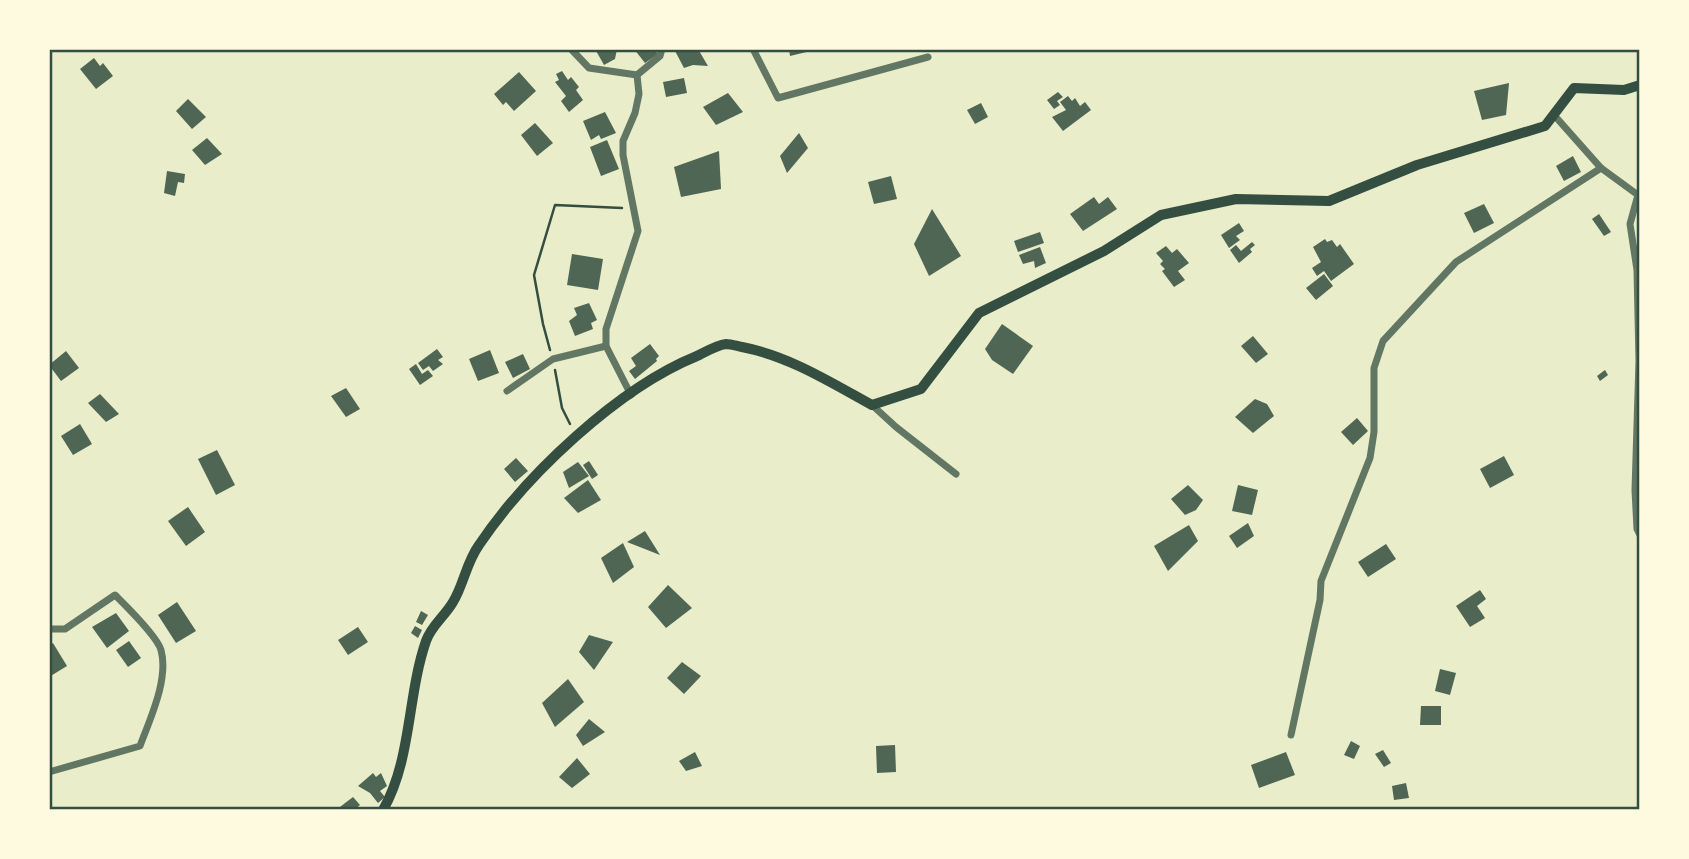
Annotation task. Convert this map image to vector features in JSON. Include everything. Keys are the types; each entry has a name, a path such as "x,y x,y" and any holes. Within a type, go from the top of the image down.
{"main road":[{"path":"383,810 399,777 417,672 427,639 457,596 466,566 479,545 533,476 577,436 669,367 726,344 766,351 872,405 922,389 979,313 1104,251 1161,215 1236,199 1329,201 1417,165 1545,126 1574,88 1624,90 1640,85"}],"street":[{"path":"571,49 589,68 637,75 660,56 662,49"},
{"path":"753,49 778,98 928,57"},
{"path":"631,395 606,346 606,329 638,231 623,155 623,141 639,94 637,75"},
{"path":"1554,115 1601,167 1638,195 1630,223 1637,271 1639,361 1635,490 1637,529 1640,535"},
{"path":"1291,735 1320,600 1321,582 1370,458 1374,432 1374,368 1383,341 1455,262 1601,167"},
{"path":"506,391 553,359 606,346"},
{"path":"872,405 895,428 956,474"},
{"path":"49,629 65,629 115,595 135,615 161,649 162,687 140,746 49,772"}],"path":[{"path":"577,436 562,408 534,275 555,205 635,209"}],"building":[{"path":"595,49 617,49 615,59 604,65"},
{"path":"634,49 654,49 658,54 645,63"},
{"path":"674,49 698,49 708,66 693,65 684,68"},
{"path":"789,49 815,49 815,50 790,56"},
{"path":"94,58 100,66 103,63 113,76 96,89 80,69"},
{"path":"562,71 568,80 571,77 579,87 576,90 583,100 569,112 561,101 566,96 555,82 559,80 556,74"},
{"path":"519,72 536,91 514,111 506,102 503,105 494,94"},
{"path":"684,78 687,93 666,97 663,82"},
{"path":"1509,83 1506,115 1482,120 1474,91"},
{"path":"1058,92 1063,97 1057,101 1060,105 1054,109 1047,100"},
{"path":"728,93 743,112 716,125 703,107"},
{"path":"1068,96 1072,101 1075,98 1080,106 1085,102 1091,110 1063,131 1052,117 1066,110 1060,102"},
{"path":"188,99 206,117 192,129 176,111"},
{"path":"981,103 988,117 975,124 967,110"},
{"path":"605,112 616,133 601,139 599,135 591,140 583,121"},
{"path":"535,123 553,143 537,156 521,135"},
{"path":"799,133 808,148 787,173 780,156"},
{"path":"207,138 222,154 205,165 192,150"},
{"path":"607,140 619,169 601,176 590,147"},
{"path":"719,151 721,189 681,197 674,167"},
{"path":"1573,156 1581,172 1564,181 1556,166"},
{"path":"167,171 185,174 184,183 178,182 175,196 164,193"},
{"path":"891,176 897,199 874,204 868,182"},
{"path":"1094,197 1099,204 1108,197 1117,209 1083,231 1070,214"},
{"path":"1484,204 1494,223 1474,233 1464,213"},
{"path":"932,209 961,256 929,276 914,244"},
{"path":"1599,214 1611,232 1604,236 1592,219"},
{"path":"1239,223 1244,231 1236,236 1240,240 1229,248 1221,235"},
{"path":"1040,232 1044,243 1018,252 1014,241"},
{"path":"1325,239 1327,242 1332,240 1337,247 1340,244 1354,264 1331,281 1324,271 1317,276 1312,268 1321,262 1313,247"},
{"path":"1252,242 1255,245 1250,249 1252,252 1239,263 1230,250 1236,245 1241,251"},
{"path":"1166,246 1172,253 1177,249 1189,263 1178,271 1185,280 1174,287 1162,271 1165,269 1160,264 1163,261 1156,253"},
{"path":"1040,247 1046,263 1035,268 1034,261 1023,264 1019,255"},
{"path":"572,254 603,259 598,290 567,285"},
{"path":"1324,274 1333,286 1316,300 1306,288"},
{"path":"589,303 597,320 591,323 593,329 575,336 569,321 577,315 574,308"},
{"path":"1002,324 1033,346 1013,374 992,360 985,349"},
{"path":"1253,336 1268,354 1256,363 1241,346"},
{"path":"650,344 659,356 657,361 635,379 629,371 636,366 631,358"},
{"path":"437,349 443,357 438,360 443,364 433,371 429,366 423,370 418,363"},
{"path":"490,350 499,373 478,381 469,359"},
{"path":"66,351 79,368 61,381 49,365"},
{"path":"523,354 530,369 513,378 505,362"},
{"path":"416,364 422,374 428,370 433,376 420,385 409,369"},
{"path":"1605,370 1608,375 1600,381 1597,376"},
{"path":"346,388 360,409 346,417 331,396"},
{"path":"100,394 119,414 106,422 88,403"},
{"path":"1255,399 1267,404 1274,416 1253,433 1235,417"},
{"path":"1357,418 1368,431 1353,445 1341,432"},
{"path":"80,424 92,444 73,455 61,436"},
{"path":"217,450 235,485 216,495 198,459"},
{"path":"1504,456 1514,475 1490,488 1480,469"},
{"path":"516,458 528,471 515,482 504,469"},
{"path":"589,461 598,475 592,479 583,465"},
{"path":"578,462 589,476 569,488 563,472"},
{"path":"588,480 601,500 578,513 564,498"},
{"path":"1188,485 1203,500 1196,510 1185,515 1171,499"},
{"path":"1238,485 1258,490 1252,515 1232,511"},
{"path":"188,507 205,532 186,546 168,521"},
{"path":"1248,523 1254,536 1237,548 1229,536"},
{"path":"1189,525 1198,541 1168,571 1154,546"},
{"path":"645,531 660,555 627,542"},
{"path":"623,543 634,567 613,583 601,558"},
{"path":"1386,544 1396,559 1368,577 1358,562"},
{"path":"668,585 692,608 666,628 648,607"},
{"path":"1480,590 1486,599 1477,606 1485,618 1470,627 1456,606"},
{"path":"177,602 196,631 176,643 158,615"},
{"path":"421,611 428,615 422,625 416,622"},
{"path":"116,613 129,631 107,648 92,627"},
{"path":"415,626 422,630 418,638 411,633"},
{"path":"358,627 368,642 348,655 338,640"},
{"path":"589,635 613,642 594,670 579,652"},
{"path":"129,641 141,658 128,667 116,650"},
{"path":"53,643 67,666 49,677 49,646"},
{"path":"682,662 701,676 684,694 667,678"},
{"path":"1440,669 1456,673 1450,695 1435,691"},
{"path":"568,679 584,702 555,727 542,703"},
{"path":"1421,706 1441,706 1441,725 1420,725"},
{"path":"589,719 605,732 583,746 576,735"},
{"path":"1351,741 1360,746 1354,759 1344,755"},
{"path":"895,745 896,772 877,773 876,746"},
{"path":"1383,750 1391,763 1384,767 1375,754"},
{"path":"695,752 702,766 686,771 679,761"},
{"path":"1286,752 1295,775 1259,788 1251,765"},
{"path":"577,758 590,774 572,788 559,777"},
{"path":"373,773 376,777 381,773 387,786 380,791 385,797 378,803 370,793 358,786"},
{"path":"1406,783 1409,798 1394,800 1392,786"},
{"path":"353,797 360,805 354,810 336,810"}]}
